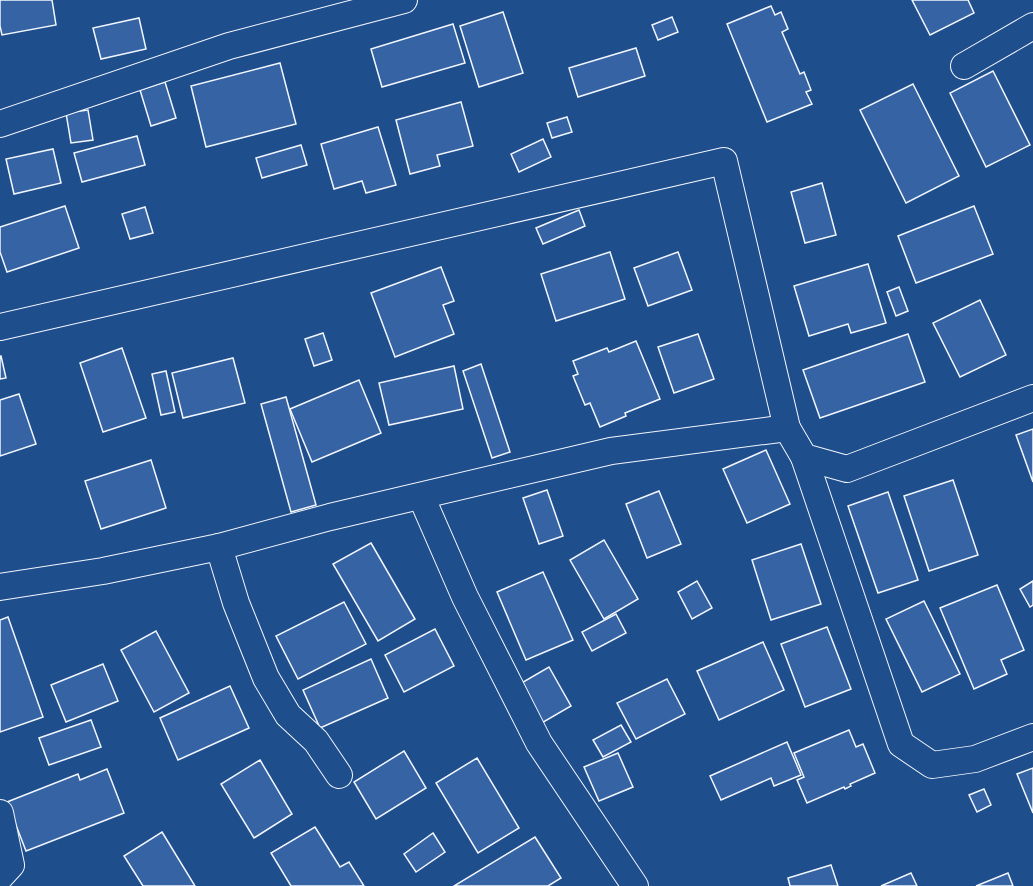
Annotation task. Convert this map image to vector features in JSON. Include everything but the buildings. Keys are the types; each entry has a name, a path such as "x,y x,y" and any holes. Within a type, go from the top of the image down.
{"street":[{"path":"0,124 229,46 404,0"},
{"path":"964,66 1033,26"},
{"path":"0,327 724,161 787,428 804,457 901,744 932,765 975,759 1033,737"},
{"path":"804,457 847,470 1033,398"},
{"path":"0,587 103,571 219,548 330,517 611,451 787,428"},
{"path":"421,496 465,597 539,743 635,886"},
{"path":"219,548 236,603 266,678 288,715 316,741 339,775"},
{"path":"0,813 12,865 0,877"}]}
